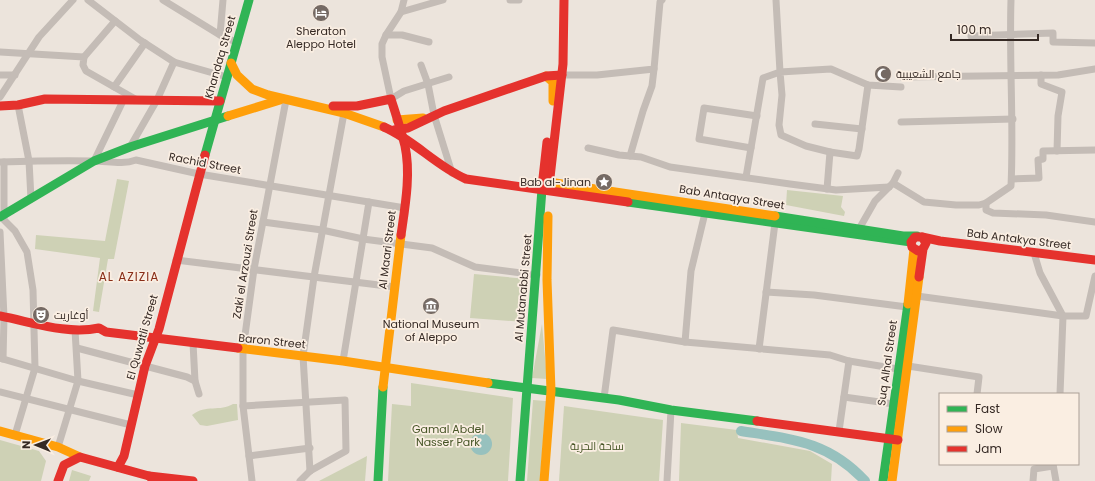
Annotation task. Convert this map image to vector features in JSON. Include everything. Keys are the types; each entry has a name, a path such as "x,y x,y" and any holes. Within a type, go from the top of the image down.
{"main road":[{"name":"Khandaq Street","path":"214,121 249,0"},
{"name":"Al Mutanabbi Street","path":"520,481 526,389 545,185 562,75 564,0"},
{"path":"232,63 237,75 246,85 263,94 344,113 397,132 452,173 473,181 545,185"},
{"path":"397,132 432,116 546,76 562,75"},
{"path":"544,481 551,391 545,185 554,92 553,82 546,76"},
{"path":"308,105 357,106 391,98"},
{"name":"Al Maari Street","path":"378,481 384,368 405,208 408,165 397,132 397,120 391,98"},
{"path":"0,106 18,105 45,99 220,101"},
{"path":"2,216 94,161 130,147 214,121 258,105 286,100"},
{"path":"397,120 432,116"},
{"name":"El Quwatli Street","path":"118,467 124,456 145,366 156,338 214,121"},
{"name":"Bab Antaqya Street","path":"545,185 705,213 916,243"},
{"name":"Bab Antaqya Street","path":"545,185 859,229 916,243"},
{"name":"Bab Antakya Street","path":"916,243 940,241 1095,260"},
{"path":"913,269 912,257 916,243"},
{"name":"Suq Alhal Street","path":"892,481 894,404 916,243"},
{"name":"Suq Alhal Street","path":"883,481 894,439 908,366 917,296 916,243"},
{"name":"Baron Street","path":"2,317 75,330 92,331 99,328 106,332 243,350 343,361 526,389 604,398 672,410 894,439"},
{"path":"0,431 58,448 80,457 118,467 152,479 193,481"},
{"path":"58,481 64,465 80,457"}],"street":[{"path":"0,97 39,37 73,0"},
{"path":"88,0 144,44 174,62 227,77"},
{"path":"163,0 220,35 238,42"},
{"path":"220,35 223,0"},
{"path":"404,0 401,12 382,44 382,57 391,98 404,91 449,77"},
{"path":"401,12 444,0"},
{"path":"510,0 518,0"},
{"path":"630,156 652,86 660,2 662,0"},
{"path":"776,0 782,95 779,125 781,135 806,146 830,152 857,156 868,85"},
{"path":"588,148 650,159 658,164 670,167 827,189 891,185 924,202 956,205 979,205 986,203 1011,186 1012,179 1013,119 1010,34 1011,0"},
{"path":"115,21 84,57 83,65 86,71 138,100"},
{"path":"971,36 1053,33 1053,42 1095,43"},
{"path":"386,35 402,35 429,42"},
{"path":"114,87 144,44"},
{"path":"0,52 84,57"},
{"path":"130,147 156,100 174,62"},
{"path":"421,65 428,84 432,116 452,173"},
{"path":"562,75 597,75 654,69"},
{"path":"746,177 763,78 780,72 831,69 868,85 902,87"},
{"path":"902,77 1041,75 1063,74 1095,69"},
{"path":"0,75 15,75"},
{"path":"1041,75 1041,84 1062,92 1058,116 1057,151"},
{"name":"Zaki el Arzouzi Street","path":"252,481 243,406 243,350 254,270 286,100"},
{"path":"94,161 123,101"},
{"path":"18,105 29,161 31,199"},
{"path":"751,148 699,139 704,108 757,116"},
{"path":"310,471 310,448 303,356 314,277 344,113"},
{"path":"901,122 1013,119"},
{"path":"815,124 862,129"},
{"path":"1012,179 1039,178 1038,160 1042,159 1043,151 1095,150"},
{"path":"827,189 830,152"},
{"name":"Rachid Street","path":"2,162 94,161 129,163 136,160 199,174 405,208"},
{"path":"2,162 2,216 28,252 33,290 35,368 15,435"},
{"path":"859,229 875,201 891,185 898,173"},
{"path":"343,361 369,202"},
{"path":"986,203 986,210 993,213 1046,215 1095,222"},
{"path":"685,342 691,271 705,213"},
{"path":"263,222 322,230 400,245 432,248 475,267 537,274"},
{"path":"759,349 775,223"},
{"path":"14,231 0,232 2,358 78,381 138,395"},
{"path":"1034,253 1040,273 1063,316 1060,393"},
{"path":"176,260 395,287"},
{"path":"917,296 1063,316 1086,316 1095,276"},
{"path":"766,292 814,295 907,307"},
{"path":"58,448 78,381 75,330"},
{"path":"604,398 613,330 685,342 830,355 849,361 898,369"},
{"path":"193,343 195,381 199,394"},
{"path":"77,348 195,381"},
{"path":"838,431 849,361"},
{"path":"908,366 979,377 977,393"},
{"path":"0,392 26,400 131,425"},
{"path":"844,397 894,404"},
{"path":"243,406 345,400 346,451 310,471 300,481"},
{"path":"667,481 672,410"},
{"path":"249,456 310,448"},
{"path":"1033,481 1034,469 1053,465 1056,481"}],"green space":[{"path":"117,179 129,181 114,259 108,259 99,312 93,311 100,258 35,249 36,235 105,241"},
{"path":"787,190 843,196 841,207 845,212 844,216 786,205"},
{"path":"474,274 528,279 525,322 470,318"},
{"path":"542,324 547,379 532,378"},
{"name":"Gamal Abdel Nasser Park","path":"411,383 513,398 508,481 388,481 392,404 411,406"},
{"path":"533,400 546,401 540,481 527,481"},
{"path":"237,404 238,420 207,426 200,425 192,415 202,410 223,408"},
{"name":"ساحة الحرية","path":"564,406 663,420 659,481 559,481"},
{"path":"681,423 737,430 738,438 810,451 832,464 831,481 679,481"},
{"path":"0,440 39,451 46,461 41,481 0,481"},
{"path":"367,456 365,481 319,481"},
{"path":"72,470 91,476 89,481 69,481"}],"water":[{"path":"481,433 489,436 492,444 489,452 481,455 473,452 470,444 473,436"}],"waterway":[{"path":"741,431 792,440 823,450 837,457 865,481"}],"traffic: fast":[{"path":"205,155 249,0"},
{"path":"0,217 94,161 130,147 228,116"},
{"path":"520,481 542,189"},
{"path":"628,202 911,242"},
{"path":"775,216 903,236 917,236"},
{"path":"883,481 908,304"},
{"path":"488,383 619,400 671,410 757,421"},
{"path":"378,481 383,387"}],"traffic: slow":[{"path":"231,63 237,75 252,89 268,95 344,113 384,127"},
{"path":"546,76 553,82 553,101"},
{"path":"228,116 280,100"},
{"path":"397,120 423,118"},
{"path":"542,181 775,216"},
{"path":"544,481 551,391 547,280 548,216"},
{"path":"383,387 401,235"},
{"path":"908,304 914,249"},
{"path":"892,481 919,277"},
{"path":"238,348 343,361 488,383"},
{"path":"0,431 58,447 80,457"}],"traffic: jam":[{"path":"549,186 563,64 564,0"},
{"path":"394,130 408,128 444,111 546,76 562,75"},
{"path":"0,106 18,105 45,99 220,101"},
{"path":"333,106 357,106 391,99 407,157 407,190 401,235"},
{"path":"384,127 395,132 455,174 466,179 628,202"},
{"path":"542,187 547,142"},
{"path":"118,467 124,456 145,366 159,329 205,155"},
{"path":"919,277 923,249 926,243 922,237 915,237 911,242 912,247 918,251 923,249"},
{"path":"922,237 940,241 1095,260"},
{"path":"0,316 62,329 87,330 99,328 106,332 238,348"},
{"path":"757,421 898,440"},
{"path":"58,481 64,465 80,457 149,476 155,481"},
{"path":"149,476 193,481"}],"place":[{"name":"Sheraton Aleppo Hotel","path":"321,13"},
{"name":"جامع الشعيبية","path":"883,74"},
{"name":"Bab al-Jinan","path":"604,182"},
{"name":"National Museum of Aleppo","path":"431,306"},
{"name":"أوغاريت","path":"41,315"}],"district":[{"name":"AL AZIZIA","path":"129,276"}]}
